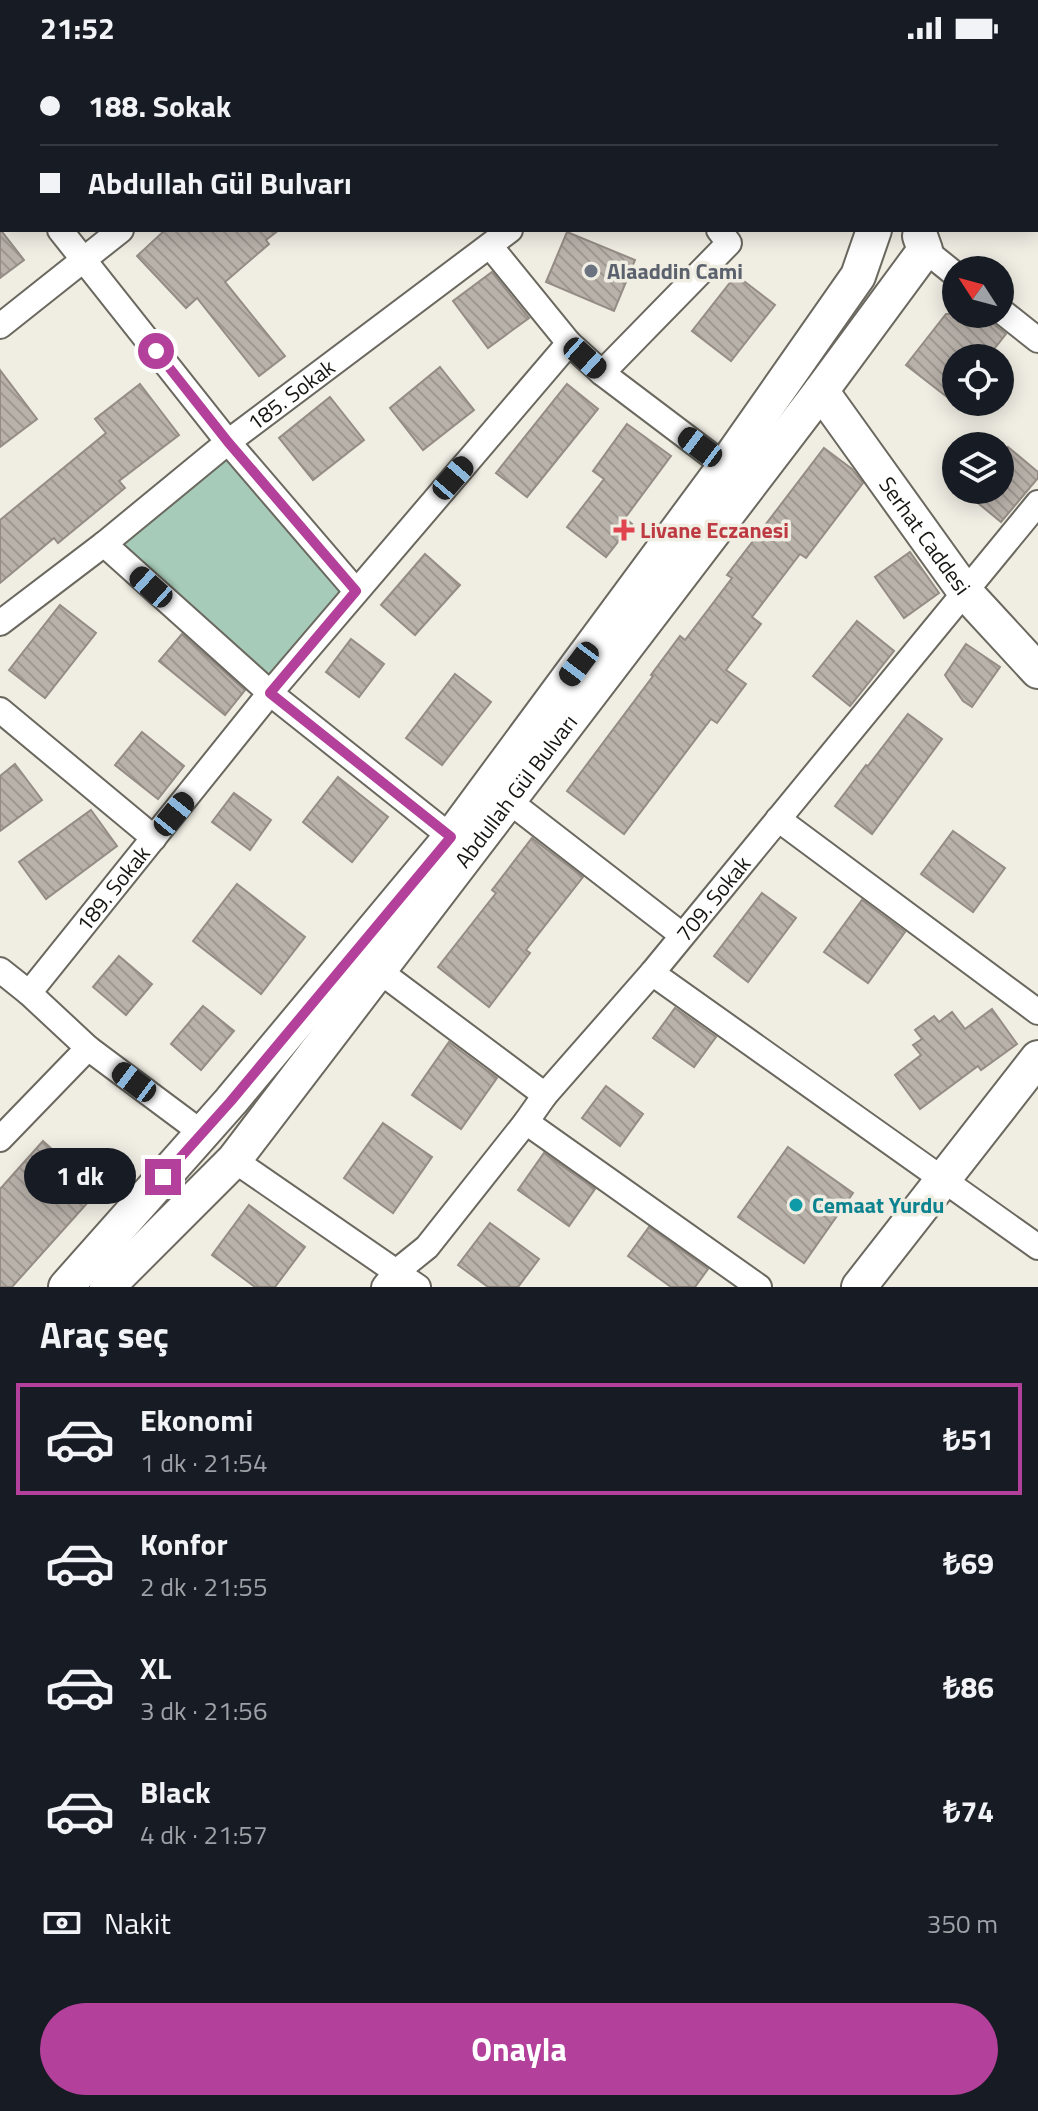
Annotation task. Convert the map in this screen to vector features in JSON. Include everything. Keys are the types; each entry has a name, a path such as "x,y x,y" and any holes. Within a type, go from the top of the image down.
{"main road":[{"name":"Abdullah Gül Bulvarı","path":"66,1287 202,1133 225,1096 451,837 725,466 858,276 873,232"},
{"name":"Abdullah Gül Bulvarı","path":"107,1287 265,1129 378,970 821,391 922,236"},
{"name":"Serhat Caddesi","path":"821,391 966,593 1038,671"},
{"path":"859,1287 1038,1058"}],"street":[{"path":"62,232 228,442 356,591"},
{"path":"0,326 119,232"},
{"name":"185. Sokak","path":"0,623 104,544 228,442 508,232"},
{"path":"602,373 729,243 721,232"},
{"path":"922,236 942,259"},
{"path":"490,246 569,343 602,373 725,466"},
{"path":"1014,321 1038,340"},
{"name":"189. Sokak","path":"29,993 270,693 569,343"},
{"name":"709. Sokak","path":"390,1279 427,1247 545,1095 652,973 1038,503"},
{"path":"104,544 270,693 451,837"},
{"path":"0,710 154,838"},
{"path":"509,801 682,935"},
{"path":"778,819 1038,1012"},
{"path":"0,970 88,1048 202,1133"},
{"path":"378,970 545,1095"},
{"path":"652,973 1038,1247"},
{"path":"0,1139 88,1048"},
{"path":"225,1096 265,1129"},
{"path":"526,1122 759,1287"},
{"path":"234,1160 390,1279 418,1287"}],"green space":[{"path":"228,442 356,591 270,693 104,544"}],"building":[{"path":"0,232 2,232 24,260 0,278"},
{"path":"163,232 276,232 266,240 269,244 225,282 285,356 259,376 197,298 186,308 137,256"},
{"name":"Alaaddin Cami","path":"567,232 635,260 614,311 546,282"},
{"path":"492,272 529,318 488,348 453,301"},
{"path":"736,275 775,305 731,361 692,331"},
{"path":"942,319 942,328 998,328 1006,334 998,344 942,344 942,393 906,365"},
{"path":"440,367 474,410 423,450 390,408"},
{"path":"0,370 37,419 0,447"},
{"path":"140,384 179,435 119,481 125,488 58,543 54,538 0,583 0,520 106,433 95,419"},
{"path":"567,384 598,409 527,497 496,473"},
{"path":"330,397 364,440 313,480 279,438"},
{"path":"627,424 671,456 625,518 632,524 606,557 567,527 604,479 593,471"},
{"path":"824,448 852,469 863,483 806,558 800,554 752,617 761,624 726,670 746,684 717,723 711,719 624,834 567,791 680,636 685,640 732,578 727,575"},
{"path":"1014,452 1038,472 1038,478 1001,522 979,504 1014,504"},
{"path":"910,552 939,593 904,618 875,577"},
{"path":"425,554 460,585 415,635 381,605"},
{"path":"60,605 96,633 45,698 9,670"},
{"path":"857,621 894,651 850,706 813,676"},
{"path":"182,634 245,690 225,715 159,661"},
{"path":"351,639 384,664 359,697 326,672"},
{"path":"966,644 1000,667 972,707 963,701 945,675"},
{"path":"455,674 491,702 442,765 406,738"},
{"path":"908,714 942,739 872,834 835,806"},
{"path":"142,732 184,766 158,799 115,765"},
{"path":"15,764 42,800 0,831 0,776"},
{"path":"338,777 388,817 352,862 303,822"},
{"path":"234,793 271,820 250,850 212,822"},
{"path":"91,810 117,846 46,899 19,862"},
{"path":"953,831 1005,868 973,912 921,874"},
{"path":"532,838 583,877 526,950 530,953 489,1007 438,967 496,893 492,890"},
{"path":"237,884 305,937 261,994 193,941"},
{"path":"762,893 796,918 748,982 714,956"},
{"path":"862,900 905,932 868,983 824,952"},
{"path":"119,956 152,984 126,1015 93,987"},
{"path":"203,1006 234,1031 201,1070 171,1044"},
{"path":"675,1008 716,1037 694,1067 653,1038"},
{"path":"992,1009 1017,1044 981,1070 978,1066 920,1109 895,1075 921,1055 913,1045 922,1039 915,1030 934,1016 939,1022 952,1012 965,1029"},
{"path":"449,1042 497,1078 461,1129 412,1095"},
{"path":"606,1086 643,1114 620,1146 582,1118"},
{"path":"383,1123 432,1157 393,1213 344,1178"},
{"path":"43,1141 98,1191 12,1287 0,1287 0,1189"},
{"name":"Cemaat Yurdu","path":"788,1147 853,1193 804,1263 738,1217"},
{"path":"544,1153 595,1189 569,1226 518,1190"},
{"path":"249,1205 305,1247 275,1287 255,1287 212,1255"},
{"path":"490,1223 539,1259 518,1287 488,1287 458,1265"},
{"path":"649,1227 708,1269 695,1287 671,1287 628,1256"}],"place":[{"name":"Alaaddin Cami","path":"591,271"},
{"name":"Livane Eczanesi","path":"624,530"},
{"name":"Cemaat Yurdu","path":"796,1205"}],"route":[{"path":"156,351 228,442 356,591 270,693 451,837 231,1101 163,1177"}]}
